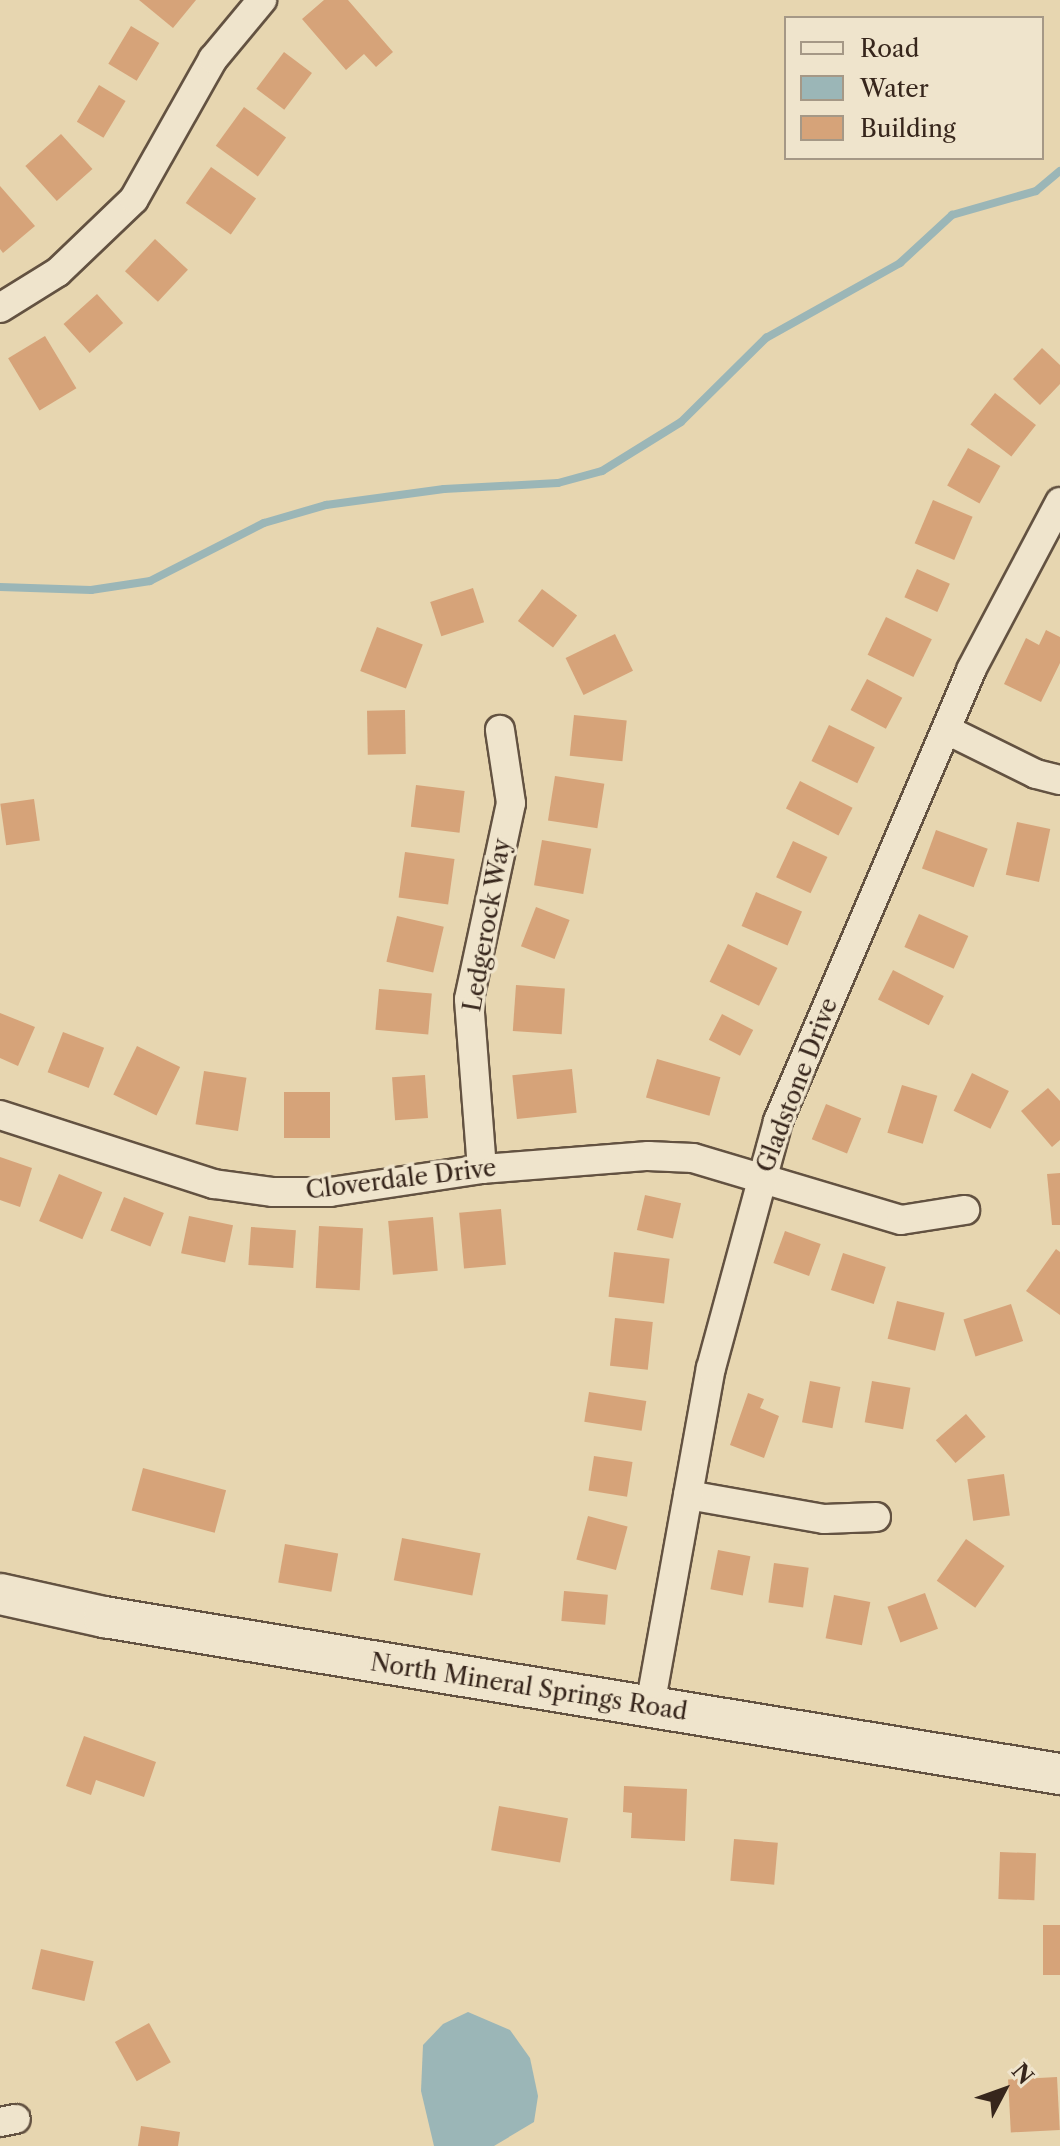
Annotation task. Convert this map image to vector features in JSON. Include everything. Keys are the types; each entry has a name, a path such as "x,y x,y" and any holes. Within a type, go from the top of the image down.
{"street":[{"path":"0,308 58,272 134,199 213,59 262,0"},
{"name":"Gladstone Drive","path":"650,1706 711,1368 761,1178 814,1036 949,731 971,670 1060,502"},
{"name":"Ledgerock Way","path":"482,1169 469,999 511,803 500,730"},
{"path":"949,731 1036,774 1060,780"},
{"name":"Cloverdale Drive","path":"0,1115 214,1184 273,1192 330,1192 482,1169 648,1156 693,1158 901,1220 965,1210"},
{"path":"688,1495 824,1519 876,1517"},
{"name":"North Mineral Springs Road","path":"0,1594 104,1617 1060,1774"}],"water":[{"path":"468,2012 510,2030 530,2058 538,2096 534,2122 494,2146 434,2146 421,2091 423,2045 443,2024"}],"building":[{"path":"139,0 196,0 173,28"},
{"path":"324,0 348,0 393,52 376,67 364,54 346,70 302,19"},
{"path":"131,26 159,43 137,81 108,64"},
{"path":"284,52 312,73 284,110 256,89"},
{"path":"99,85 126,101 103,138 77,122"},
{"path":"244,107 286,138 258,176 216,146"},
{"path":"61,134 92,169 57,201 25,166"},
{"path":"211,167 256,199 231,235 186,203"},
{"path":"0,186 35,226 3,253 0,249"},
{"path":"155,239 188,270 158,302 125,271"},
{"path":"97,294 123,323 90,353 64,324"},
{"path":"45,336 76,388 40,410 8,358"},
{"path":"1042,348 1060,365 1060,384 1040,405 1013,379"},
{"path":"995,393 1036,425 1011,457 970,425"},
{"path":"968,448 1000,466 980,504 947,486"},
{"path":"933,500 973,517 954,560 915,543"},
{"path":"917,569 950,584 937,612 904,597"},
{"path":"473,588 484,622 441,636 430,602"},
{"path":"542,589 577,615 553,647 518,621"},
{"path":"886,617 932,639 913,677 868,655"},
{"path":"377,627 423,645 406,688 360,671"},
{"path":"1046,630 1060,637 1060,663 1041,702 1004,684 1026,638 1039,645"},
{"path":"615,634 633,671 584,695 566,658"},
{"path":"867,679 902,698 886,729 851,710"},
{"path":"405,710 406,754 368,755 367,711"},
{"path":"574,715 627,721 622,761 570,756"},
{"path":"829,725 875,747 857,783 811,761"},
{"path":"555,776 604,784 597,828 548,820"},
{"path":"800,781 853,808 838,835 786,809"},
{"path":"416,785 465,791 460,833 411,827"},
{"path":"34,799 40,841 6,845 0,804"},
{"path":"1017,822 1050,829 1039,882 1006,875"},
{"path":"936,830 988,849 974,887 922,869"},
{"path":"542,840 591,849 583,894 534,885"},
{"path":"793,841 827,857 811,893 776,877"},
{"path":"405,852 455,859 448,905 399,898"},
{"path":"756,892 802,912 788,946 742,926"},
{"path":"536,907 570,920 555,959 521,946"},
{"path":"919,914 968,936 954,969 904,947"},
{"path":"397,916 444,927 433,973 386,962"},
{"path":"728,944 777,968 759,1006 710,982"},
{"path":"893,970 944,996 929,1025 878,999"},
{"path":"516,985 565,988 562,1034 513,1031"},
{"path":"379,989 432,994 428,1034 375,1030"},
{"path":"0,1013 35,1027 18,1066 0,1058"},
{"path":"722,1014 753,1030 740,1056 709,1040"},
{"path":"63,1032 104,1048 89,1088 48,1072"},
{"path":"137,1046 180,1067 156,1116 113,1095"},
{"path":"657,1059 720,1077 709,1116 646,1097"},
{"path":"572,1069 577,1113 517,1119 512,1075"},
{"path":"204,1071 246,1078 238,1131 196,1124"},
{"path":"972,1073 1009,1091 990,1129 954,1111"},
{"path":"425,1075 428,1118 395,1120 392,1077"},
{"path":"902,1085 937,1096 923,1144 887,1133"},
{"path":"1048,1088 1060,1101 1060,1140 1052,1147 1021,1111"},
{"path":"284,1092 330,1092 330,1138 284,1138"},
{"path":"826,1104 861,1118 847,1153 812,1139"},
{"path":"0,1157 32,1168 20,1207 0,1200"},
{"path":"1060,1173 1060,1225 1052,1225 1047,1174"},
{"path":"59,1174 102,1192 82,1239 39,1221"},
{"path":"645,1195 681,1203 673,1238 637,1230"},
{"path":"124,1197 164,1213 150,1246 111,1230"},
{"path":"501,1209 506,1265 464,1268 459,1213"},
{"path":"189,1216 233,1225 225,1263 181,1253"},
{"path":"433,1217 438,1271 393,1275 388,1221"},
{"path":"319,1226 363,1228 360,1290 316,1288"},
{"path":"251,1227 296,1230 293,1268 248,1265"},
{"path":"785,1231 821,1244 809,1276 773,1263"},
{"path":"1056,1249 1060,1252 1060,1315 1026,1291"},
{"path":"614,1252 670,1259 664,1303 609,1297"},
{"path":"843,1253 886,1267 874,1304 831,1290"},
{"path":"897,1301 945,1313 935,1351 888,1339"},
{"path":"1011,1304 1023,1341 975,1357 963,1319"},
{"path":"615,1318 653,1322 648,1370 610,1366"},
{"path":"810,1381 840,1387 832,1428 802,1422"},
{"path":"872,1381 910,1388 903,1429 865,1422"},
{"path":"589,1392 646,1401 642,1431 584,1422"},
{"path":"748,1393 764,1399 760,1408 779,1416 764,1458 730,1445"},
{"path":"966,1414 986,1437 955,1463 936,1440"},
{"path":"594,1456 633,1462 627,1497 589,1491"},
{"path":"143,1468 226,1490 215,1533 132,1511"},
{"path":"1004,1474 1010,1516 973,1521 967,1479"},
{"path":"588,1516 628,1527 616,1570 576,1559"},
{"path":"402,1538 481,1553 472,1595 394,1580"},
{"path":"966,1539 1005,1566 975,1608 937,1581"},
{"path":"285,1544 338,1553 331,1592 278,1582"},
{"path":"718,1550 750,1556 743,1596 710,1589"},
{"path":"774,1563 809,1568 803,1607 768,1603"},
{"path":"564,1591 608,1595 605,1625 561,1621"},
{"path":"925,1593 938,1629 900,1642 887,1607"},
{"path":"834,1595 870,1602 862,1645 826,1638"},
{"path":"84,1736 156,1762 144,1797 96,1780 91,1795 66,1786"},
{"path":"624,1786 687,1789 685,1841 631,1838 632,1813 623,1812"},
{"path":"499,1806 568,1818 560,1862 491,1850"},
{"path":"734,1839 778,1843 774,1885 730,1881"},
{"path":"1000,1852 1036,1853 1034,1900 998,1899"},
{"path":"1043,1925 1060,1925 1060,1975 1043,1975"},
{"path":"41,1949 94,1961 84,2001 32,1989"},
{"path":"149,2023 171,2062 137,2081 115,2042"},
{"path":"1057,2077 1060,2130 1011,2132 1008,2080"},
{"path":"141,2126 180,2132 178,2146 138,2146"}],"waterway":[{"path":"0,587 91,590 150,581 264,523 326,505 444,489 558,483 602,471 681,422 766,338 900,263 952,215 1036,191 1060,171"}]}
